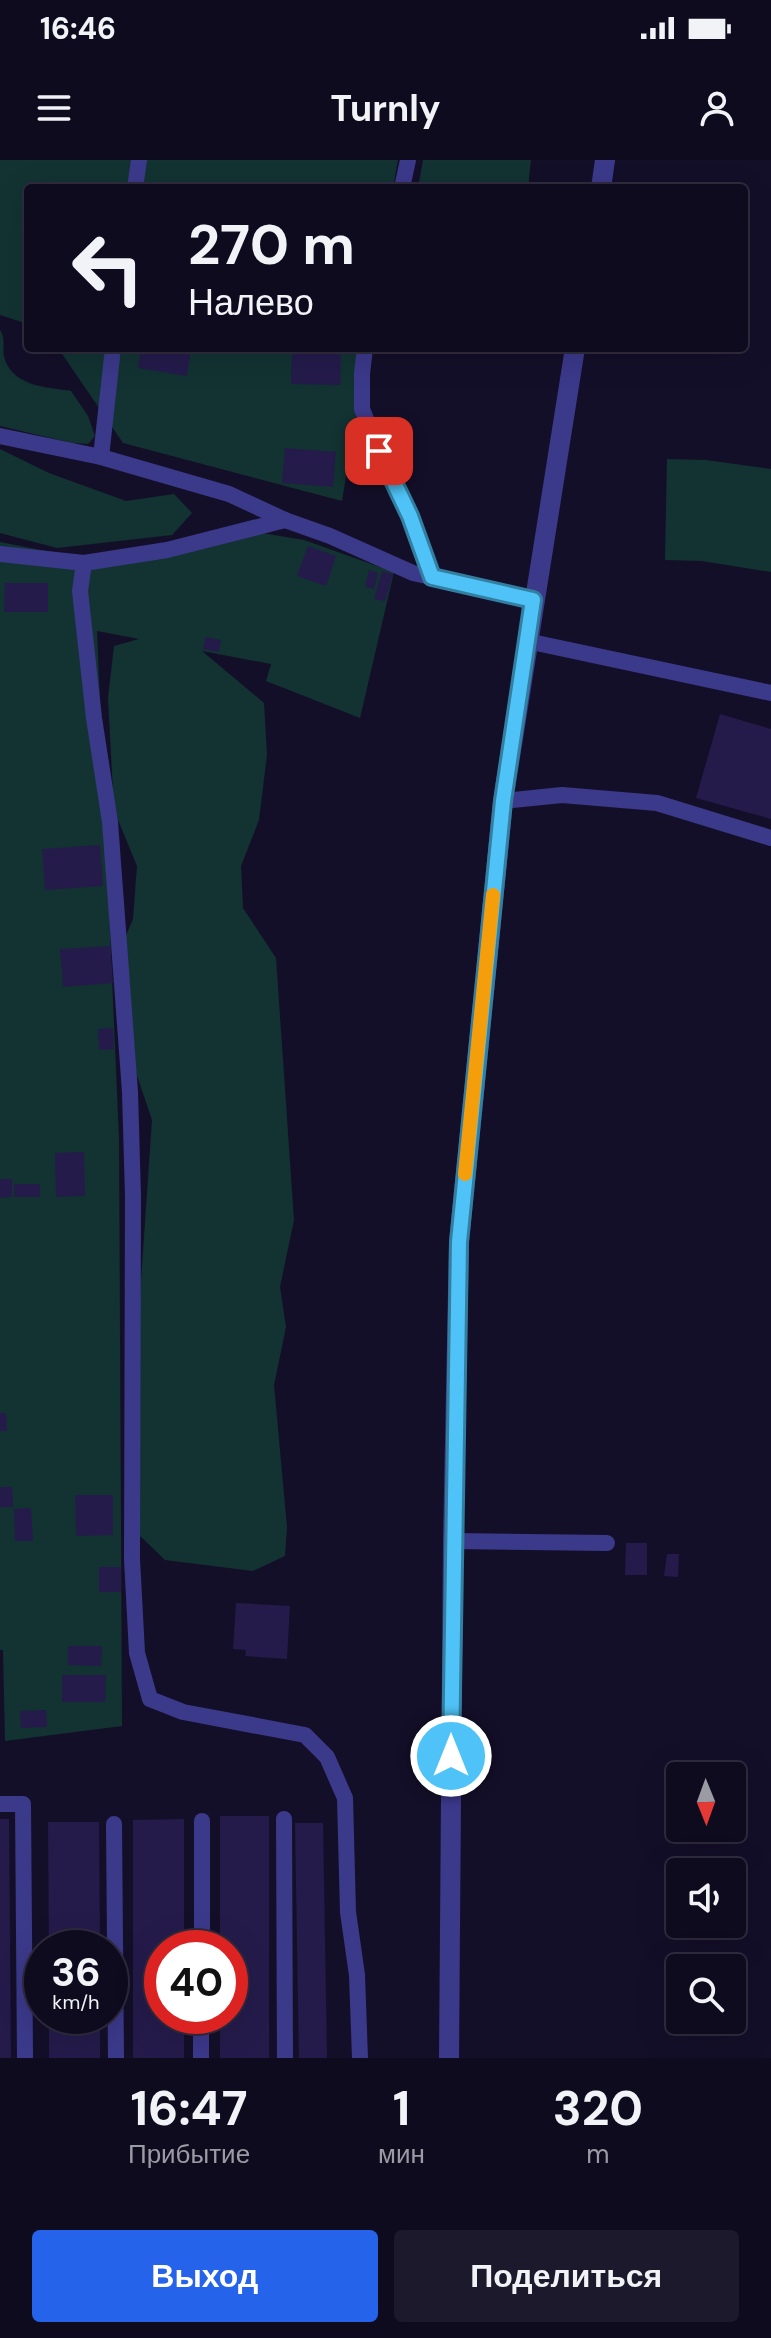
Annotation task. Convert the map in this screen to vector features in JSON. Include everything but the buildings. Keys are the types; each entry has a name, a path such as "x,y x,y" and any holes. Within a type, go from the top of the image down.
{"street":[{"path":"602,184 605,160"},
{"path":"449,2058 459,1242 503,801 574,352"}],"lane":[{"path":"136,184 139,160"},
{"path":"403,184 408,160"},
{"path":"101,457 113,352"},
{"path":"365,352 362,409 410,516 432,577"},
{"path":"0,436 101,457 229,494 413,573 533,600"},
{"path":"0,554 84,563 167,550 285,520"},
{"path":"84,563 80,591 94,718 110,822 130,1092 133,1196 132,1559 137,1653 150,1699 183,1712 305,1735 327,1757 345,1798 348,1912 357,1975 360,2058"},
{"path":"527,641 771,693"},
{"path":"503,801 562,795 657,803 771,838"},
{"path":"453,1541 607,1543"},
{"path":"0,1804 23,1804 25,2058"},
{"path":"284,1819 285,2058"},
{"path":"202,1821 202,1930"},
{"path":"114,1824 116,2058"},
{"path":"201,2034 201,2058"}],"green space":[{"path":"0,160 398,160 394,184 24,184 24,323 0,315"},
{"path":"423,160 531,160 528,184 419,184"},
{"path":"0,330 5,360 16,376 42,387 71,391 88,416 95,436 88,444 0,426"},
{"path":"61,352 366,352 342,501 123,443"},
{"path":"0,449 49,473 126,501 174,494 192,513 172,535 57,548 0,533"},
{"path":"667,459 706,460 771,469 771,572 702,561 665,560"},
{"path":"262,533 304,540 394,572 360,718 266,681 271,664 202,651 264,703 267,755 259,820 241,866 243,908 276,958 294,1220 280,1287 286,1327 274,1385 287,1527 285,1556 253,1571 165,1560 137,1533 137,1339 152,1120 130,1055 121,947 133,919 137,866 114,810 108,698 114,646 139,639 97,631 119,1139 122,1726 5,1741 3,1650 0,1650 0,542 72,556 108,567"}],"slow traffic":[{"path":"465,1174 493,895"}],"route":[{"path":"379,451 410,516 432,577 533,600 503,801 459,1242 451,1756"}]}
